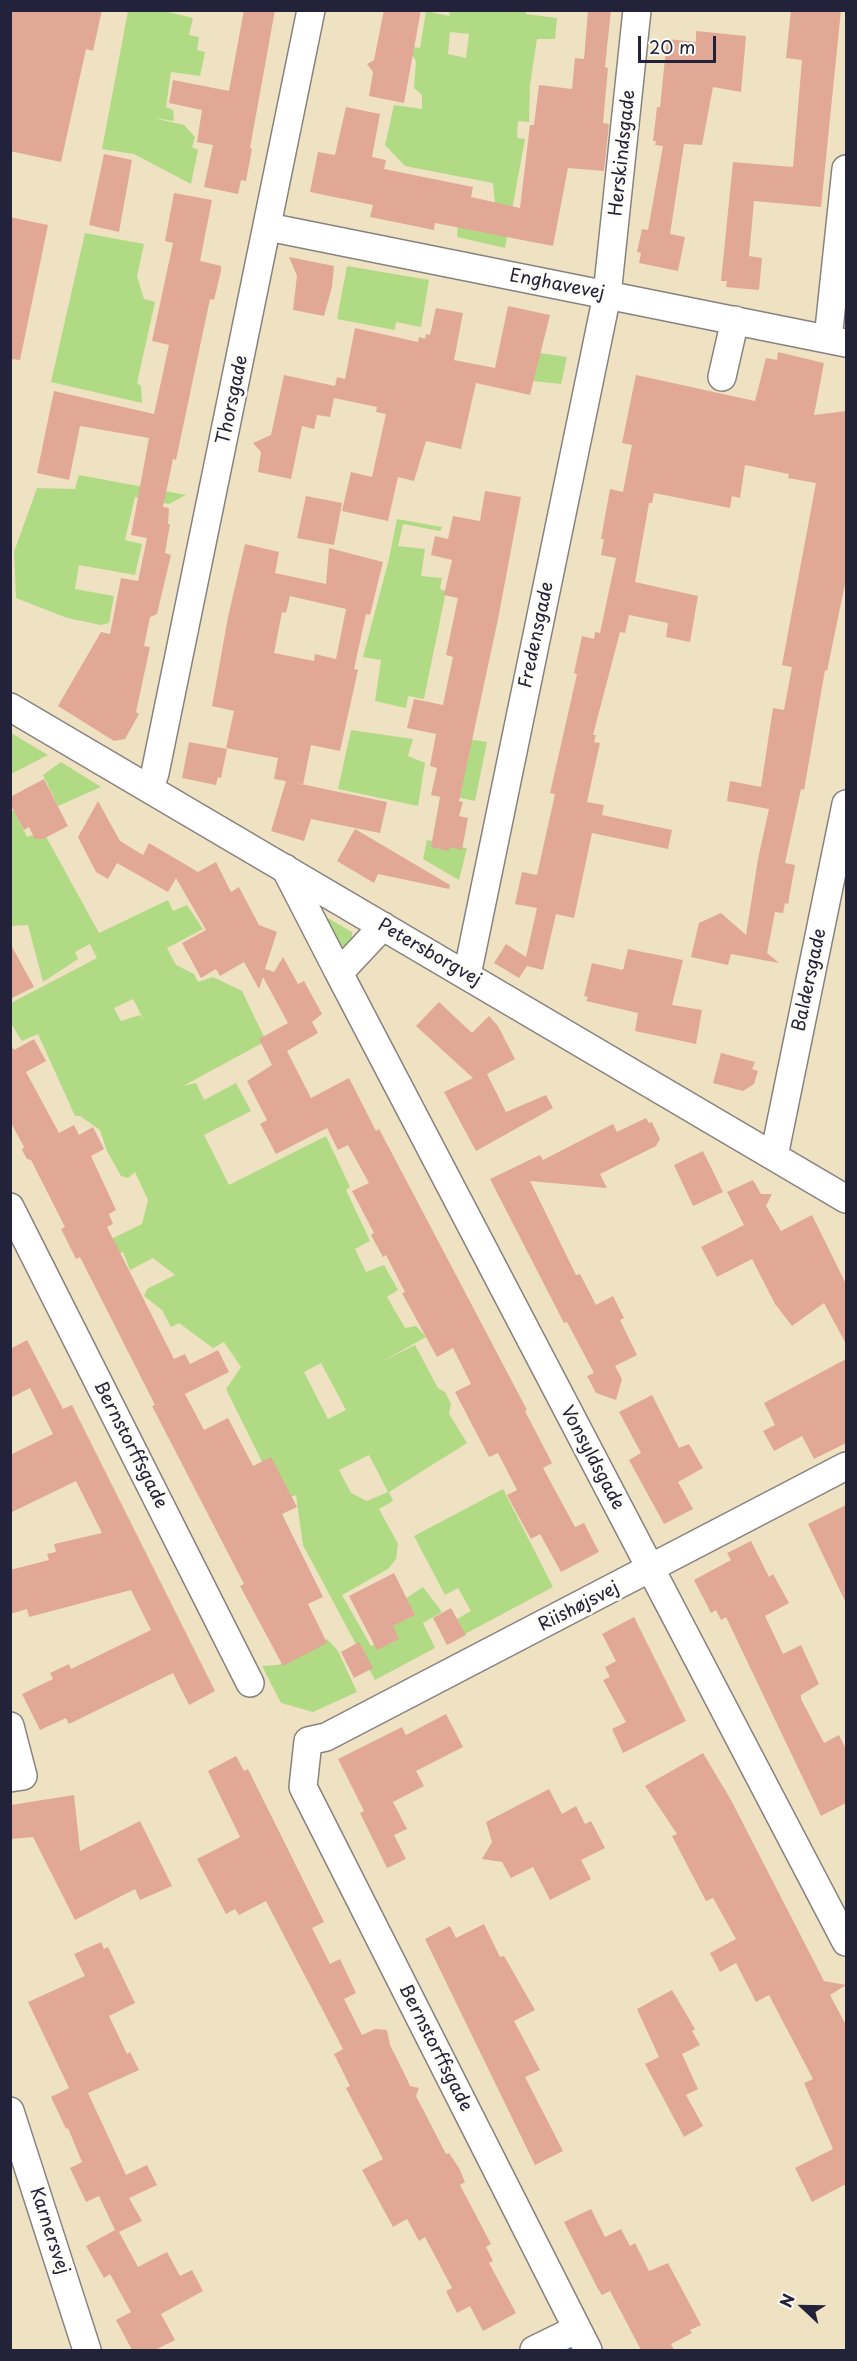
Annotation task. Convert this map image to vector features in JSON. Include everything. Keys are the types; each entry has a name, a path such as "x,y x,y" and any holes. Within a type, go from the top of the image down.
{"street":[{"name":"Thorsgade","path":"150,788 155,774 311,10"},
{"name":"Herskindsgade","path":"607,295 637,10"},
{"path":"837,341 846,169"},
{"name":"Enghavevej","path":"268,227 837,341"},
{"name":"Fredensgade","path":"467,975 607,295"},
{"path":"722,377 735,320"},
{"name":"Petersborgvej","path":"10,707 846,1199"},
{"name":"Baldersgade","path":"774,1156 846,804"},
{"name":"Vonsyldsgade","path":"285,868 846,1942"},
{"path":"339,974 383,926"},
{"name":"Bernstorffsgade","path":"10,1207 250,1683"},
{"name":"Riishøjsvej","path":"308,1741 326,1737 651,1570 846,1466"},
{"path":"10,1726 23,1776 10,1778"},
{"name":"Bernstorffsgade","path":"308,1741 303,1787 582,2340"},
{"name":"Karnersvej","path":"10,2111 87,2350"},
{"path":"534,2350 582,2340"}],"green space":[{"path":"128,11 164,11 193,18 189,35 199,37 197,50 205,52 200,76 171,72 166,107 173,110 174,121 154,118 184,125 195,137 192,147 198,150 191,184 134,154 102,149"},
{"path":"426,11 449,16 450,11 526,11 526,14 557,18 555,39 537,39 530,85 529,122 518,121 517,138 525,139 505,248 457,237 458,224 495,204 493,183 405,166 385,145 394,105 422,109 422,95 414,88 416,61 406,46 420,48","holes":["450,32 469,34 466,58 448,54"]},
{"path":"85,233 144,244 137,276 144,299 155,302 137,383 141,386 142,403 51,382"},
{"path":"347,266 429,280 421,327 396,322 395,330 337,319"},
{"path":"540,353 567,357 561,384 533,381"},
{"path":"79,475 186,495 169,504 135,497 125,540 142,544 135,575 79,565 75,589 114,596 109,623 101,625 67,618 16,598 14,552 37,488 75,489"},
{"path":"397,519 442,527 440,531 403,524 398,546 425,549 421,576 442,578 440,589 446,591 424,699 408,696 406,708 375,701 381,660 363,657 389,559"},
{"path":"351,730 413,739 408,756 425,763 418,806 338,789"},
{"path":"11,733 48,755 11,774"},
{"path":"467,739 487,742 475,801 442,794"},
{"path":"61,762 101,787 58,806 43,775"},
{"path":"10,811 14,811 27,837 43,831 99,933 168,900 173,911 187,905 203,929 167,948 176,965 194,974 198,982 213,977 242,991 266,1041 183,1086 196,1083 204,1100 236,1083 251,1111 204,1135 229,1185 326,1136 350,1187 346,1190 370,1241 355,1249 366,1272 384,1265 398,1290 387,1297 405,1328 416,1326 426,1337 381,1362 415,1345 438,1388 445,1392 451,1404 449,1414 467,1443 389,1492 393,1501 379,1509 398,1544 396,1559 388,1569 342,1595 371,1646 392,1634 389,1628 411,1616 405,1599 423,1587 442,1612 423,1623 435,1648 375,1680 303,1545 296,1495 281,1500 226,1389 241,1367 224,1342 213,1348 179,1323 171,1327 162,1310 144,1296 147,1289 175,1275 153,1258 130,1270 123,1252 108,1259 101,1244 142,1224 148,1200 135,1172 128,1178 121,1176 107,1151 100,1130 80,1116 75,1116 38,1034 22,1041 10,1022 11,1003 97,958 90,944 75,952 78,959 43,982 28,925 11,926","holes":["133,999 144,1020 140,1015 121,1021 114,1008","321,1363 346,1410 328,1419 304,1372","369,1455 388,1492 367,1501 351,1493 339,1470"]},
{"path":"427,840 467,848 459,880 423,859"},
{"path":"319,913 352,932 352,940 338,951"},
{"path":"503,1489 553,1587 465,1634 457,1619 471,1611 458,1588 445,1595 414,1536"},
{"path":"327,1639 338,1651 357,1692 313,1712 281,1703 262,1666 278,1665"}],"building":[{"path":"10,10 102,10 93,51 86,49 61,162 10,151"},
{"path":"244,10 275,10 246,181 241,180 238,194 204,187 213,145 197,142 202,110 169,103 173,80 229,91"},
{"path":"384,10 421,10 404,103 369,96 373,72 367,64 374,60"},
{"path":"588,10 611,10 605,67 608,68 603,123 609,124 604,171 568,168 553,246 435,223 434,230 370,217 373,205 310,192 318,152 335,155 346,107 380,114 372,157 386,160 384,169 473,187 471,197 520,208 530,125 534,125 539,85 572,89 575,58 584,59"},
{"path":"791,10 841,10 821,207 754,201 749,256 762,258 759,290 726,287 727,281 721,281 733,162 793,167 802,60 786,58"},
{"path":"696,31 746,36 741,92 713,87 702,145 684,144 670,234 685,237 678,271 639,263 641,253 637,252 642,229 648,230 663,146 655,145 656,141 653,141 657,107 660,107 667,39 696,42"},
{"path":"104,154 132,160 119,232 89,225"},
{"path":"174,193 212,200 200,261 221,266 221,271 214,300 210,299 176,460 173,459 163,507 169,508 168,524 170,524 165,553 171,555 157,614 150,617 144,646 150,647 136,712 139,714 125,739 114,741 58,706 101,632 110,634 121,578 138,581 147,538 131,535 149,438 80,426 69,480 37,473 54,391 154,414 169,345 152,341 173,243 165,241"},
{"path":"10,217 48,225 20,360 10,359"},
{"path":"289,257 334,266 332,287 324,316 293,310 297,276"},
{"path":"508,306 550,315 530,395 476,383 461,449 426,441 414,481 398,477 388,521 342,511 351,472 372,477 386,414 376,412 377,407 334,398 330,417 317,415 314,429 302,426 291,479 258,472 261,452 253,443 271,435 284,375 335,386 337,377 345,379 355,328 418,342 419,337 425,339 426,334 430,335 436,308 463,313 454,360 495,368"},
{"path":"778,352 824,363 814,415 846,411 846,579 827,671 825,670 804,790 801,789 785,863 795,865 788,904 785,903 783,913 775,912 767,953 779,963 731,954 728,965 691,957 699,923 721,913 746,935 758,859 769,809 727,801 730,781 761,787 773,708 784,710 792,667 782,665 816,483 788,478 789,474 745,465 740,498 732,496 730,508 654,493 652,503 649,503 635,582 698,596 690,642 666,637 668,623 629,615 625,633 620,632 593,735 596,735 594,742 600,743 587,802 604,805 602,815 672,830 668,849 592,833 574,918 556,914 543,970 527,966 519,978 494,963 506,944 526,957 537,908 515,904 522,872 537,875 555,794 550,793 577,674 574,673 582,636 594,639 595,632 600,633 616,558 601,555 604,539 601,539 610,489 623,492 632,445 622,443 636,375 755,401 766,358 777,360"},
{"path":"485,491 521,497 498,619 459,801 463,802 459,816 468,818 462,850 450,847 449,851 431,847 440,797 431,795 437,768 430,766 436,734 407,728 414,699 443,705 453,657 446,655 458,598 444,595 452,560 431,555 435,536 448,539 453,516 480,521"},
{"path":"306,496 342,503 334,545 297,538"},
{"path":"245,544 279,552 275,573 326,584 329,548 383,562 370,615 366,614 354,669 358,670 340,751 311,745 303,784 387,802 380,833 311,819 304,841 271,831 286,781 274,779 278,758 226,748 234,711 212,706 228,617","holes":["290,596 346,609 336,659 315,654 314,661 274,653 282,612 286,613"]},
{"path":"189,742 227,749 221,778 218,777 216,785 182,778"},
{"path":"44,779 68,826 43,839 35,839 29,827 24,830 10,804 10,797"},
{"path":"98,801 120,841 143,855 149,843 198,872 216,862 231,892 239,887 259,925 277,932 265,969 274,972 283,957 298,984 304,981 322,1014 312,1022 318,1033 287,1051 311,1098 349,1078 376,1131 379,1129 527,1410 525,1411 552,1463 543,1468 575,1527 584,1523 599,1552 561,1572 540,1534 531,1539 507,1495 517,1490 498,1453 489,1457 455,1392 471,1384 453,1348 437,1357 402,1293 405,1292 386,1255 383,1257 371,1235 374,1233 352,1191 369,1183 348,1145 338,1150 327,1128 276,1154 260,1124 267,1120 247,1081 272,1065 259,1039 288,1023 263,977 259,989 244,962 220,976 216,969 201,978 182,943 206,930 176,878 168,892 117,863 108,879 96,872 78,837"},
{"path":"355,829 450,885 449,889 378,874 374,883 337,861"},
{"path":"10,943 34,987 10,999"},
{"path":"628,949 683,960 672,1005 702,1010 696,1044 635,1031 638,1013 586,1001 588,997 584,996 592,963 623,970"},
{"path":"439,1002 472,1033 489,1016 498,1026 515,1059 487,1074 506,1112 546,1095 553,1108 476,1151 444,1092 473,1078 416,1026"},
{"path":"34,1039 46,1061 26,1072 59,1133 74,1125 79,1135 93,1127 104,1149 91,1156 116,1210 109,1214 113,1224 107,1227 174,1359 185,1354 190,1364 218,1350 229,1372 185,1394 204,1430 228,1418 253,1466 271,1457 297,1507 282,1514 323,1597 308,1604 327,1643 283,1666 240,1586 244,1584 152,1406 155,1405 80,1257 76,1259 61,1229 65,1227 31,1160 27,1159 22,1150 24,1147 10,1121 10,1043 14,1050"},
{"path":"721,1053 755,1062 752,1069 758,1071 754,1084 743,1091 713,1083"},
{"path":"646,1118 649,1123 652,1122 660,1139 656,1146 600,1174 607,1188 530,1181 576,1275 580,1274 596,1305 613,1296 624,1318 620,1320 637,1355 615,1366 622,1379 616,1400 596,1393 587,1376 594,1373 567,1322 564,1323 490,1179 540,1155 543,1160 613,1124 617,1132"},
{"path":"703,1151 723,1192 693,1206 674,1165"},
{"path":"753,1180 761,1194 772,1194 766,1206 781,1231 812,1215 846,1284 846,1344 824,1303 792,1326 775,1304 752,1259 717,1277 701,1247 744,1225 727,1192"},
{"path":"27,1340 63,1409 72,1405 215,1691 189,1705 173,1673 69,1724 66,1718 40,1730 22,1694 53,1679 50,1673 69,1664 71,1669 151,1630 131,1590 29,1617 27,1609 10,1614 10,1570 49,1560 47,1554 56,1552 54,1544 102,1533 76,1481 10,1513 10,1455 53,1434 30,1388 10,1398 10,1349"},
{"path":"846,1359 846,1443 814,1459 802,1436 774,1451 763,1431 775,1425 764,1403"},
{"path":"652,1395 679,1448 689,1444 703,1468 678,1482 693,1509 664,1524 629,1460 641,1453 619,1412"},
{"path":"846,1505 846,1603 808,1524"},
{"path":"751,1541 769,1577 773,1574 789,1603 765,1616 783,1654 801,1645 819,1684 801,1695 801,1699 824,1743 839,1735 846,1749 846,1803 821,1816 726,1617 721,1620 716,1610 711,1613 694,1580 731,1560 727,1553"},
{"path":"394,1573 415,1615 393,1626 399,1639 377,1650 349,1596"},
{"path":"451,1608 466,1635 447,1645 433,1618"},
{"path":"634,1617 686,1721 623,1753 612,1729 626,1722 603,1680 610,1677 605,1667 616,1661 602,1634"},
{"path":"359,1642 373,1668 354,1678 341,1652"},
{"path":"446,1714 463,1747 416,1771 424,1786 393,1802 407,1829 394,1835 406,1859 387,1868 360,1813 364,1811 338,1759 402,1727 406,1735"},
{"path":"703,1753 731,1800 824,1981 846,1985 830,1995 846,2025 846,2184 812,2202 795,2168 833,2149 804,2083 813,2079 769,1995 756,2002 736,1963 720,1972 710,1953 736,1939 713,1898 706,1901 672,1836 677,1834 645,1786"},
{"path":"236,1756 244,1771 248,1769 324,1922 312,1928 330,1964 340,1959 356,1993 344,1999 362,2035 375,2029 387,2030 390,2045 410,2086 419,2088 416,2096 446,2154 449,2153 459,2168 465,2182 460,2185 491,2244 486,2247 493,2261 489,2263 516,2313 483,2331 470,2306 457,2313 446,2291 452,2288 425,2237 419,2241 407,2219 393,2227 362,2170 383,2159 346,2088 350,2086 334,2054 343,2049 266,1901 239,1915 235,1909 226,1914 197,1859 240,1837 208,1771"},
{"path":"549,1789 562,1814 576,1806 585,1824 591,1821 605,1848 581,1860 591,1879 550,1900 533,1867 511,1878 502,1862 482,1859 492,1842 486,1822"},
{"path":"74,1795 80,1851 140,1821 172,1886 140,1900 135,1889 75,1920 33,1837 11,1839 11,1805"},
{"path":"484,1924 500,1957 504,1956 535,2010 514,2021 540,2070 525,2077 563,2151 535,2165 425,1939 450,1926 456,1938"},
{"path":"101,1942 104,1949 108,1947 135,2003 109,2016 127,2054 130,2052 139,2070 88,2093 126,2175 147,2165 157,2185 129,2198 142,2221 119,2232 138,2267 167,2252 180,2276 192,2270 203,2291 161,2314 175,2340 155,2350 132,2350 116,2320 131,2312 110,2274 104,2278 86,2246 115,2230 99,2196 86,2202 70,2168 82,2162 68,2128 66,2129 51,2097 69,2088 28,2002 85,1976 74,1954"},
{"path":"672,1990 695,2029 692,2031 700,2045 682,2054 698,2089 686,2095 703,2126 684,2137 645,2064 659,2057 637,2009"},
{"path":"591,2209 605,2237 621,2229 630,2246 635,2243 649,2271 668,2263 701,2325 690,2330 692,2333 671,2344 674,2350 641,2350 610,2291 602,2295 598,2289 564,2222"}]}
